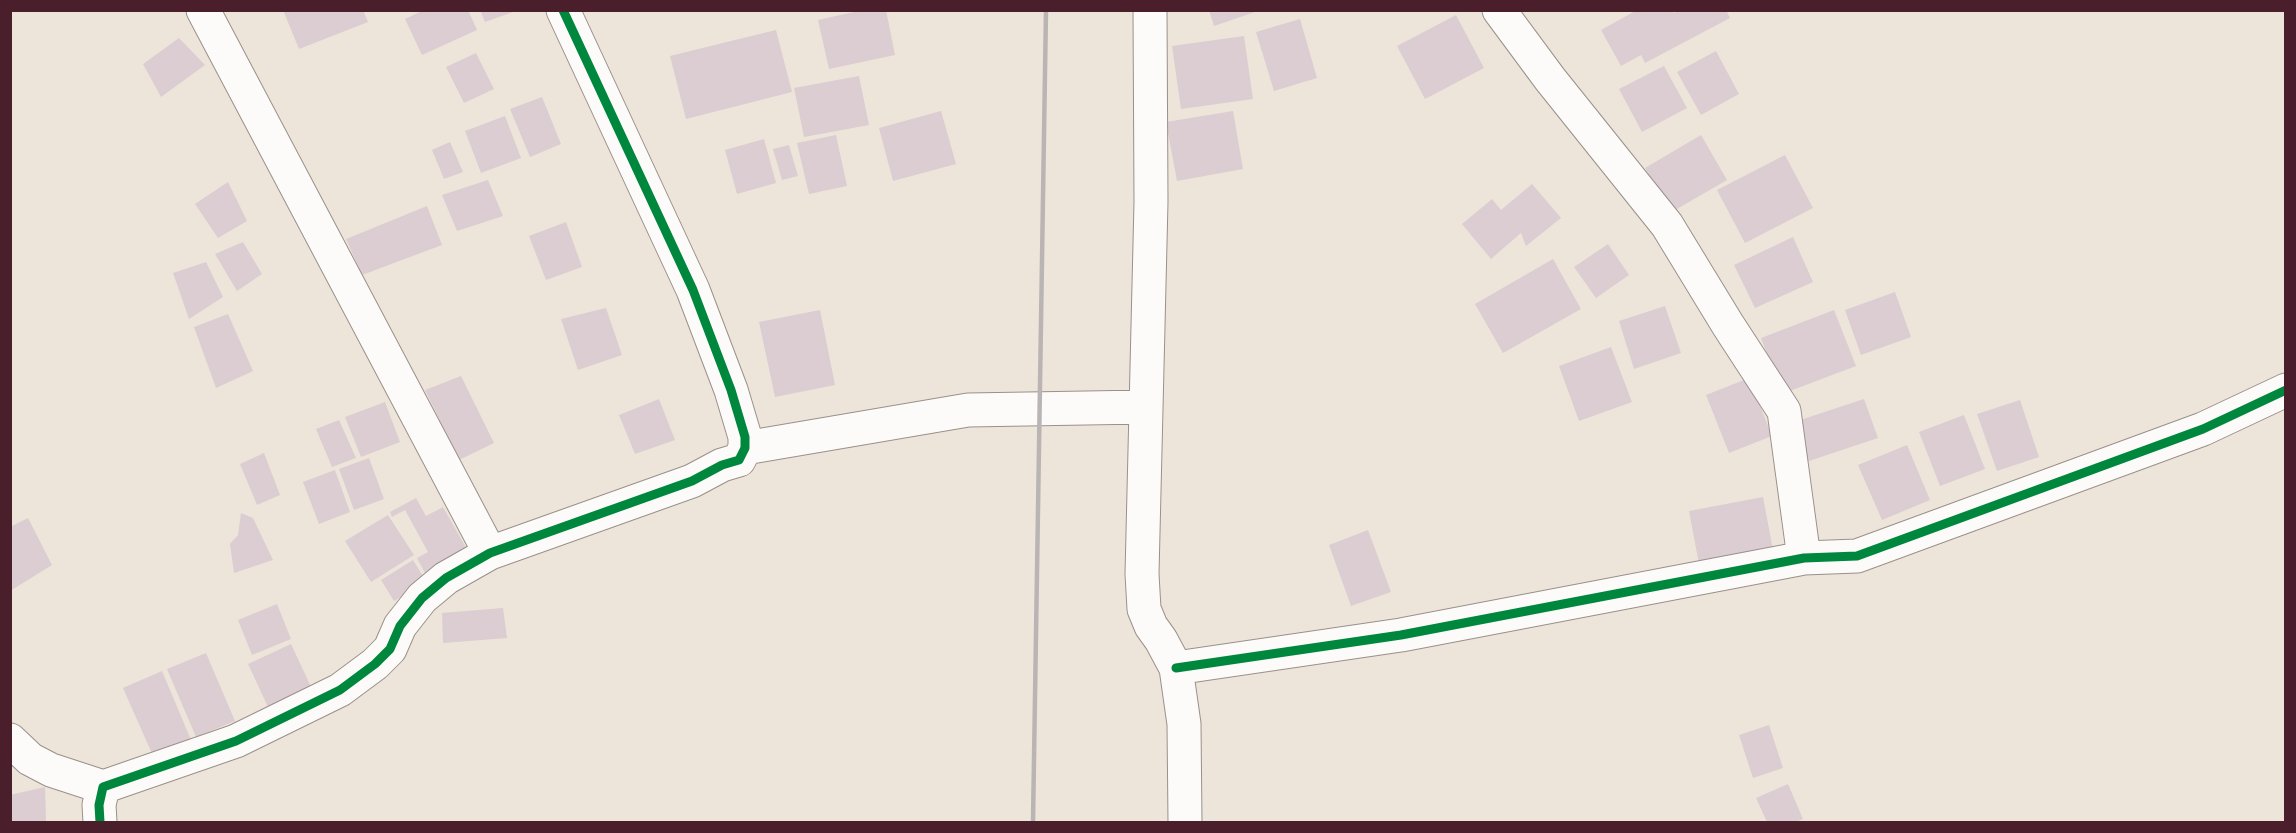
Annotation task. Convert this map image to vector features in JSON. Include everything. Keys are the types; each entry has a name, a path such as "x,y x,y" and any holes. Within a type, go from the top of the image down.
{"street":[{"path":"203,10 490,553"},
{"path":"10,740 30,759 51,770 103,788 236,741 340,690 375,664 390,649 400,626 422,598 446,578 490,553 692,481 722,465 738,460 745,448 745,437 731,390 693,290 563,10"},
{"path":"1150,10 1151,202 1142,574 1144,609 1151,626 1176,668 1184,724 1185,822"},
{"path":"1499,10 1550,79 1667,225 1784,411 1804,558"},
{"path":"1176,668 1401,635 1804,558 1857,556 2203,429 2286,390"},
{"path":"745,448 968,410 1145,407"},
{"path":"100,822 99,805 103,788"}],"building":[{"path":"283,10 363,10 368,22 299,49"},
{"path":"424,10 468,10 477,30 422,55 405,19"},
{"path":"480,10 516,10 516,11 485,22"},
{"path":"863,10 886,10 895,55 829,69 818,20"},
{"path":"1209,10 1258,10 1258,11 1214,26"},
{"path":"1637,10 1672,10 1674,13 1679,10 1726,10 1730,18 1645,63 1641,55 1621,66 1601,30"},
{"path":"1456,15 1484,68 1425,99 1397,46"},
{"path":"1300,19 1317,78 1274,91 1256,32"},
{"path":"776,30 792,92 686,119 670,56"},
{"path":"1244,36 1253,99 1181,109 1172,46"},
{"path":"179,38 205,65 161,97 143,64"},
{"path":"1716,51 1739,94 1701,115 1677,72"},
{"path":"476,53 494,89 464,103 446,67"},
{"path":"1664,66 1687,108 1642,132 1619,89"},
{"path":"859,76 869,125 804,137 794,88"},
{"path":"542,97 561,144 530,157 510,109"},
{"path":"941,111 956,164 893,181 879,128"},
{"path":"1233,111 1243,169 1177,181 1166,122"},
{"path":"505,116 521,158 481,173 465,131"},
{"path":"836,135 847,186 809,194 797,143"},
{"path":"1701,135 1727,180 1670,213 1645,168"},
{"path":"764,139 776,183 737,194 725,150"},
{"path":"450,142 463,172 444,179 432,150"},
{"path":"789,145 798,176 782,180 773,149"},
{"path":"1785,155 1813,208 1745,243 1717,190"},
{"path":"488,180 503,216 457,231 442,195"},
{"path":"228,182 247,221 218,238 195,204"},
{"path":"1532,184 1561,218 1526,246 1521,233 1491,259 1462,224 1492,199 1501,210"},
{"path":"427,206 442,245 362,275 346,239"},
{"path":"566,222 582,267 546,280 529,236"},
{"path":"1793,237 1813,282 1755,308 1734,265"},
{"path":"243,242 262,274 237,291 215,254"},
{"path":"1608,244 1629,275 1596,298 1574,267"},
{"path":"1553,259 1581,309 1503,353 1475,304"},
{"path":"206,262 223,297 189,319 173,273"},
{"path":"1895,292 1911,337 1861,355 1845,310"},
{"path":"1665,306 1681,353 1634,369 1619,321"},
{"path":"606,308 622,355 578,370 561,319"},
{"path":"820,310 835,385 775,397 759,322"},
{"path":"1834,310 1856,366 1782,394 1761,338"},
{"path":"228,314 253,371 216,388 194,327"},
{"path":"1611,347 1632,402 1579,421 1559,366"},
{"path":"461,376 494,443 459,460 425,390"},
{"path":"1749,378 1772,436 1729,453 1706,395"},
{"path":"659,399 675,440 635,454 619,415"},
{"path":"1864,399 1878,438 1806,462 1791,423"},
{"path":"2020,400 2039,457 1997,471 1977,414"},
{"path":"385,402 400,442 361,457 345,417"},
{"path":"1964,415 1985,469 1940,486 1919,432"},
{"path":"339,420 356,458 332,467 316,429"},
{"path":"1907,445 1930,500 1882,520 1858,465"},
{"path":"264,453 280,495 257,505 240,464"},
{"path":"369,458 384,499 354,510 339,469"},
{"path":"335,470 350,512 319,524 303,482"},
{"path":"1763,497 1773,550 1699,564 1689,511"},
{"path":"416,498 426,516 443,507 469,553 427,577 417,558 428,552 405,510 392,517 390,512"},
{"path":"241,513 253,518 273,560 234,573 230,544 238,535"},
{"path":"388,515 414,555 371,582 345,541"},
{"path":"28,518 52,565 10,591 10,527"},
{"path":"1368,530 1391,592 1351,606 1329,545"},
{"path":"413,560 426,581 394,601 381,580"},
{"path":"277,604 291,639 252,655 238,620"},
{"path":"503,608 507,638 443,643 442,613"},
{"path":"291,644 312,689 269,709 248,664"},
{"path":"206,653 235,721 196,737 167,669"},
{"path":"162,671 191,740 153,756 123,688"},
{"path":"1769,725 1783,768 1753,778 1739,735"},
{"path":"1788,784 1803,819 1795,822 1767,822 1756,798"},
{"path":"45,787 46,822 10,822 10,795"}],"railway":[{"path":"1033,822 1046,10"}],"cycle path":[{"path":"100,822 99,805 103,787 236,741 340,690 375,664 390,649 400,626 422,598 446,578 490,553 692,481 722,465 739,460 745,448 745,437 731,390 693,290 563,10"},
{"path":"1176,668 1401,635 1804,558 1857,556 2203,429 2286,390"}]}
